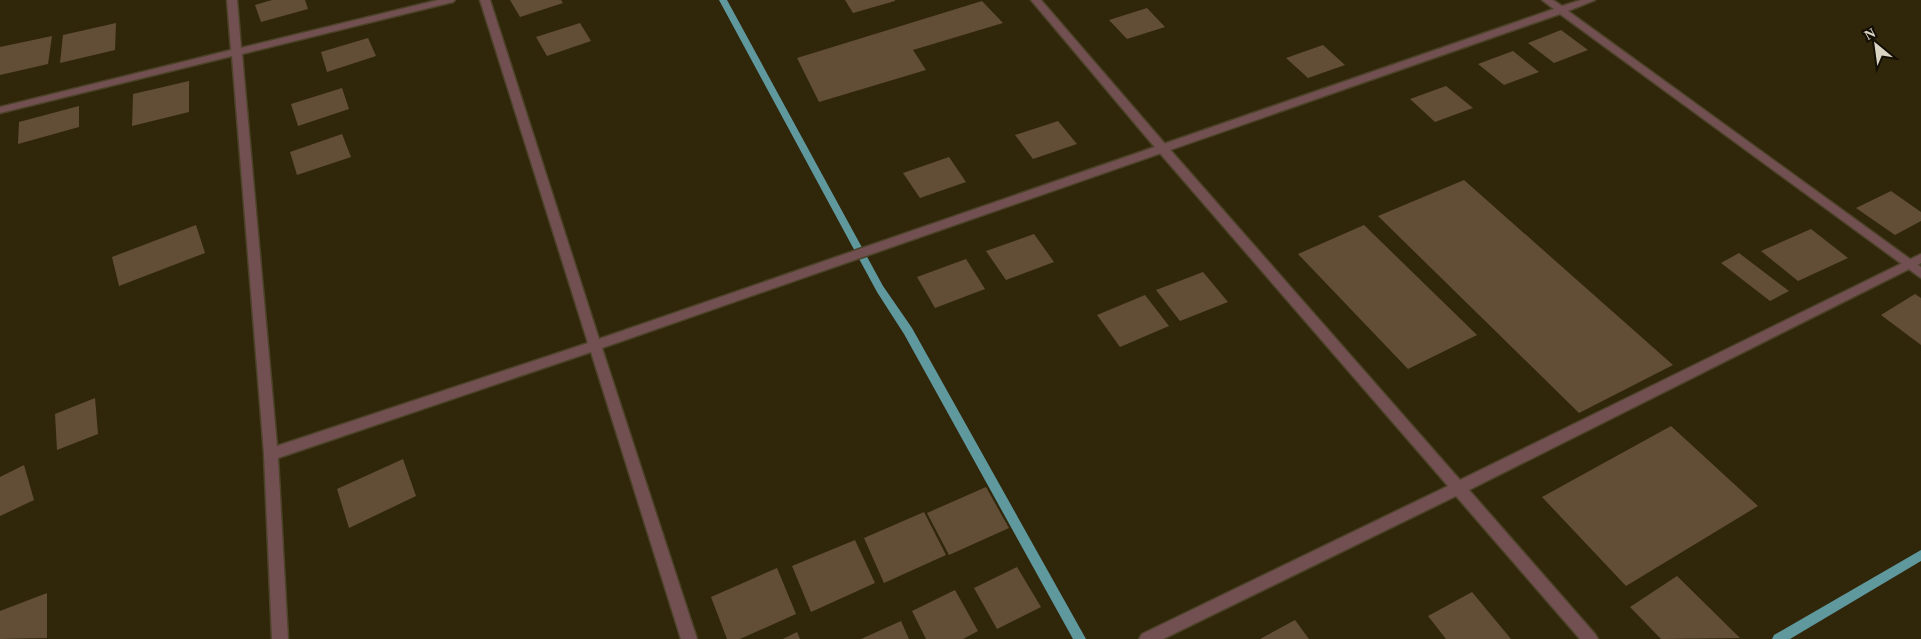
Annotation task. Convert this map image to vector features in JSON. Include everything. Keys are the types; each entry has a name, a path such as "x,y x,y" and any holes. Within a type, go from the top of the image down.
{"street":[{"path":"232,0 271,454 280,639"},
{"path":"0,110 450,0"},
{"path":"484,0 689,639"},
{"path":"1036,0 1162,148 1590,639"},
{"path":"1547,0 1921,273"},
{"path":"271,454 596,345 1590,0"},
{"path":"1147,639 1458,488 1921,258"}],"building":[{"path":"272,0 305,0 308,9 261,22 255,5"},
{"path":"510,0 561,0 563,3 520,17"},
{"path":"845,0 895,0 895,1 853,13"},
{"path":"982,1 1003,23 913,50 926,70 819,102 797,58"},
{"path":"1147,8 1165,27 1127,39 1109,20"},
{"path":"116,23 115,50 60,63 63,35"},
{"path":"580,23 591,41 547,56 536,37"},
{"path":"1561,30 1588,50 1554,63 1528,43"},
{"path":"52,36 48,64 0,75 0,47"},
{"path":"368,38 376,56 327,72 321,52"},
{"path":"1323,45 1345,65 1308,78 1286,58"},
{"path":"1513,51 1539,72 1504,85 1478,64"},
{"path":"189,81 189,112 132,126 133,94"},
{"path":"1446,86 1473,108 1435,122 1410,99"},
{"path":"342,88 349,109 298,126 291,104"},
{"path":"79,106 79,127 18,144 19,122"},
{"path":"1058,121 1077,144 1033,159 1015,135"},
{"path":"342,134 351,157 297,175 290,152"},
{"path":"949,157 966,182 920,198 903,173"},
{"path":"1464,180 1673,365 1579,413 1378,216"},
{"path":"1891,191 1921,212 1921,221 1895,235 1856,208"},
{"path":"196,225 205,253 119,286 112,257"},
{"path":"1364,225 1477,335 1408,369 1298,254"},
{"path":"1811,229 1848,258 1798,281 1761,251"},
{"path":"1034,234 1054,262 1006,280 986,251"},
{"path":"1739,253 1789,291 1770,301 1721,263"},
{"path":"966,259 985,289 935,308 917,277"},
{"path":"1203,272 1228,302 1180,321 1156,290"},
{"path":"1915,294 1921,298 1921,345 1881,315"},
{"path":"1145,295 1169,326 1120,347 1097,315"},
{"path":"95,398 98,434 57,450 55,414"},
{"path":"1671,426 1758,506 1626,586 1542,497"},
{"path":"403,459 416,496 349,528 337,489"},
{"path":"24,465 34,500 0,516 0,477"},
{"path":"986,487 1009,528 949,555 927,513"},
{"path":"924,512 946,555 884,583 864,538"},
{"path":"855,540 875,583 811,612 792,566"},
{"path":"1017,567 1041,607 997,629 974,588"},
{"path":"777,568 796,614 740,639 727,639 711,597"},
{"path":"1677,576 1740,638 1661,639 1630,607"},
{"path":"955,590 978,631 963,639 926,639 912,611"},
{"path":"1472,592 1511,639 1446,639 1428,616"},
{"path":"47,593 47,638 0,639 0,611"},
{"path":"1295,620 1309,639 1260,639"},
{"path":"901,621 909,639 861,639"},
{"path":"797,632 800,639 783,639"}],"waterway":[{"path":"723,0 880,289 908,331 1080,639"},
{"path":"1778,639 1921,555"}]}
